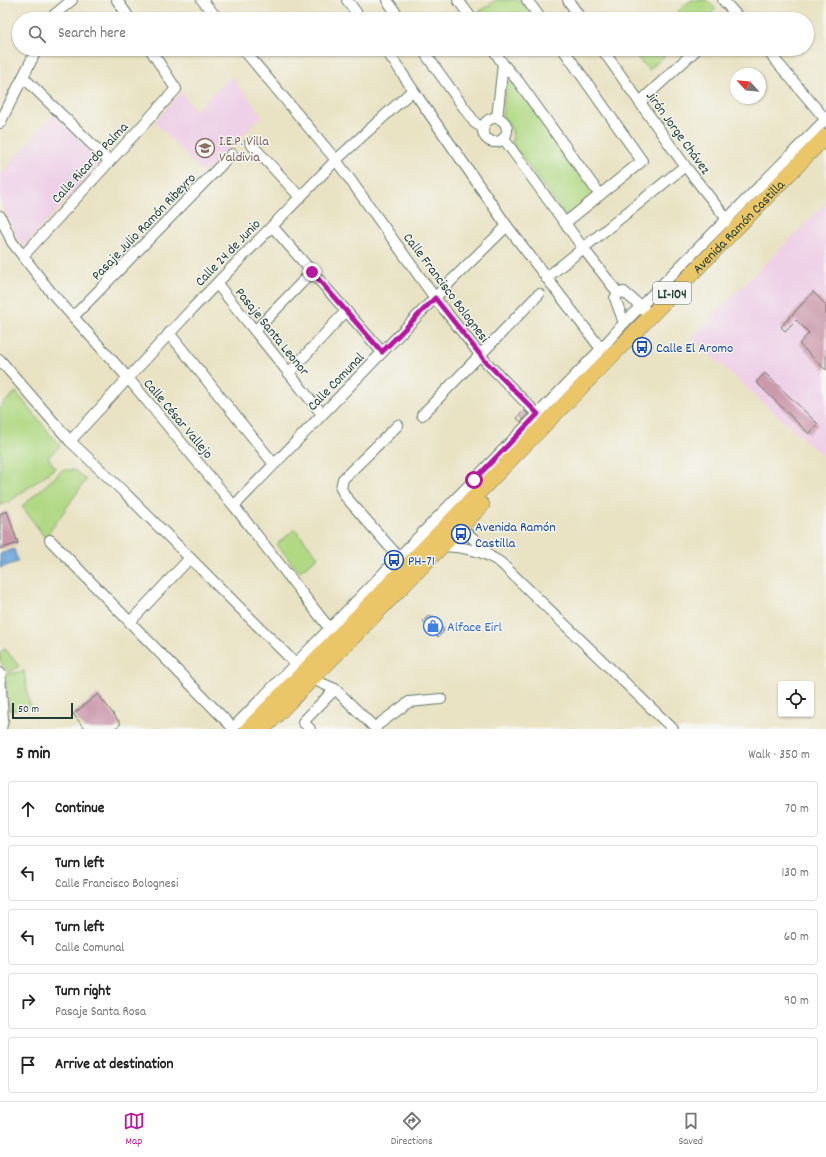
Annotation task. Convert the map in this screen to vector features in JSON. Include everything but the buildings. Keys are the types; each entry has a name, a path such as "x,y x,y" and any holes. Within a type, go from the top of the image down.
{"highway":[{"name":"Avenida Ramón Castilla","path":"237,729 304,671 441,546 456,524 479,484 731,224 826,136"},
{"name":"Avenida Ramón Castilla","path":"263,729 333,633 403,562 456,524 826,150"}],"street":[{"path":"58,12 72,0"},
{"path":"117,0 125,12"},
{"path":"202,0 212,12"},
{"path":"347,0 356,12"},
{"path":"387,0 395,12"},
{"path":"458,0 467,12"},
{"path":"528,0 536,12"},
{"path":"568,0 576,12"},
{"path":"723,0 731,12"},
{"path":"0,123 34,56"},
{"name":"Calle Ricardo Palma","path":"23,256 176,89 155,56"},
{"name":"Calle Francisco Bolognesi","path":"249,56 336,160 435,298 481,355 542,419"},
{"path":"390,56 507,226 605,354 624,323 646,311 624,292 618,293 614,298 624,323"},
{"path":"427,56 475,123 483,128"},
{"path":"498,56 518,81 600,195"},
{"path":"565,223 642,161 568,56"},
{"name":"Jirón Jorge Chávez","path":"607,56 685,166 731,224"},
{"path":"640,102 689,56"},
{"path":"731,224 826,120 772,56"},
{"path":"497,118 503,64"},
{"path":"23,77 109,161"},
{"name":"Calle 24 de Junio","path":"70,441 169,333 336,160 413,90"},
{"path":"497,118 507,125 508,133 504,140 497,142 490,141 484,136 484,124 490,119 497,118"},
{"path":"504,140 618,293"},
{"path":"250,143 300,197"},
{"name":"Pasaje Julio Ramón Ribeyro","path":"73,317 232,154"},
{"path":"546,278 685,166"},
{"name":"Calle César Vallejo","path":"0,216 4,235 12,242 50,291 128,378 234,506 333,633"},
{"path":"272,226 382,352"},
{"name":"Calle Comunal","path":"234,506 382,352 507,226"},
{"path":"255,331 312,272"},
{"name":"Pasaje Santa Leonor","path":"217,284 322,414"},
{"path":"422,415 539,294"},
{"path":"289,373 346,311"},
{"path":"169,333 274,464"},
{"path":"2,365 70,441 126,494 304,671 335,689 375,728 409,702 441,699"},
{"path":"398,425 343,479 341,488 345,496 403,562 479,484"},
{"path":"456,524 477,542 489,555"},
{"path":"50,540 237,729"},
{"path":"441,546 470,549 489,555 501,562 673,729"},
{"path":"130,622 190,558"},
{"path":"0,675 3,720 1,729"},
{"path":"310,729 303,722 335,689"}],"shaded area":[{"name":"I.E.P. Villa Valdivia","path":"231,76 262,116 204,174 155,122 181,92 196,110"},
{"path":"55,113 103,161 22,248 0,201 0,176"},
{"path":"826,203 826,459 691,338"}],"green space":[{"path":"496,0 521,0 530,12 478,12"},
{"path":"691,0 707,0 716,9 713,12 678,12"},
{"path":"636,56 664,56 649,70"},
{"path":"516,83 594,192 593,197 566,217 512,143 513,135 511,128 502,116 506,84"},
{"path":"16,392 60,446 48,457 55,468 9,502 0,505 0,406"},
{"path":"63,470 74,470 86,480 45,538 22,506"},
{"path":"295,529 318,557 299,572 277,544"},
{"path":"5,649 19,666 9,673 0,661 0,652"},
{"path":"24,671 30,707 10,711 4,675"}],"water":[{"path":"14,549 18,562 0,568 0,554"}],"place":[{"name":"I.E.P. Villa Valdivia","path":"205,148"},
{"name":"Calle El Aromo","path":"642,347"},
{"name":"Avenida Ramón Castilla","path":"461,534"},
{"name":"PH-71","path":"394,560"},
{"name":"Alface Eirl","path":"433,626"}],"route":[{"path":"312,272 382,352 435,298 486,362 538,414 474,480"}]}
